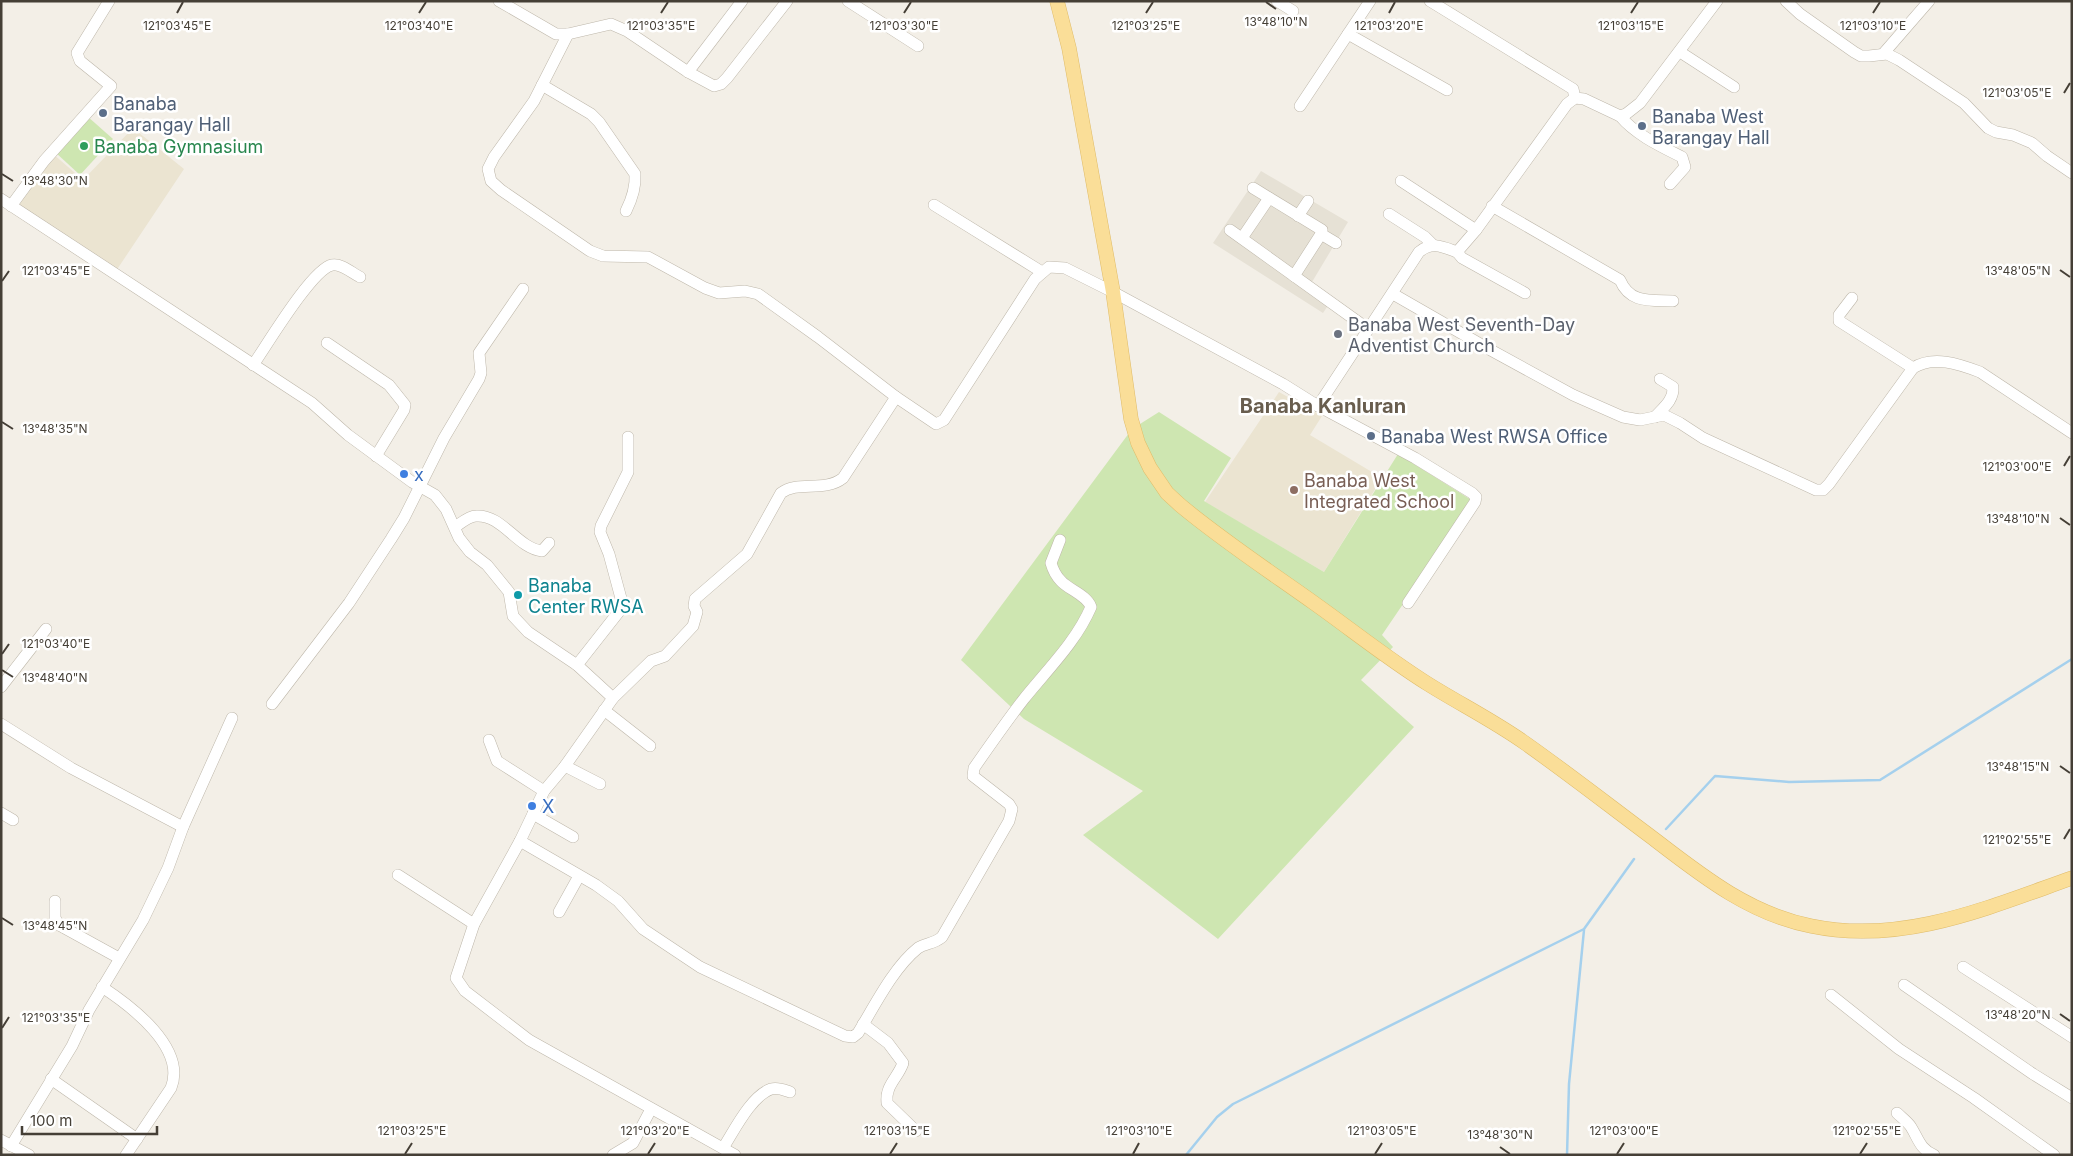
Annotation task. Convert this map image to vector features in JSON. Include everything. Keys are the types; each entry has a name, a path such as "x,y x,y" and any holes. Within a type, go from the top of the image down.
{"main road":[{"path":"1057,1 1069,48 1113,292 1134,432 1150,468 1167,493 1180,506 1427,683 1493,722 1533,749 1704,878 1745,904 1775,916 1810,926 1840,931 1903,929 1930,925 1959,917 2072,878"}],"street":[{"path":"109,1 80,45 77,53 80,61 111,86 6,202 312,403 348,435 434,495 446,509 459,538 470,552 487,565 510,592 513,616 528,632 577,665 613,698"},
{"path":"499,1 546,30 556,34 568,34 611,24 627,30 688,72 714,86 721,84 787,1"},
{"path":"688,72 742,1"},
{"path":"848,1 918,46"},
{"path":"1277,1 1292,11"},
{"path":"1300,106 1370,1"},
{"path":"1430,1 1573,89 1575,98"},
{"path":"1620,116 1640,104 1717,1"},
{"path":"1786,1 1800,14 1854,52 1861,56 1887,54 1899,60 1964,103 1988,128 2032,143 2072,173"},
{"path":"1883,54 1928,1"},
{"path":"568,34 534,101 494,157 488,170 491,181 502,190 603,256 648,257 705,288 719,292 745,291 758,294 896,397 936,424 944,420 1034,279 1048,267 1065,268 1283,384 1318,406 1415,458 1472,493 1476,497 1475,502 1408,603"},
{"path":"1348,34 1447,90"},
{"path":"1680,52 1734,87"},
{"path":"542,86 591,114 599,122 634,174 636,182 633,196 626,211"},
{"path":"1457,252 1476,230 1567,104 1575,98 1584,99 1620,116 1628,125 1647,138 1682,157 1684,167 1670,184"},
{"path":"1401,181 1476,230"},
{"path":"1253,188 1322,230 1294,276"},
{"path":"1242,238 1269,198"},
{"path":"1298,216 1308,201"},
{"path":"934,205 1042,272"},
{"path":"1492,206 1620,280 1624,290 1636,299 1673,301"},
{"path":"1389,214 1433,244 1457,252 1462,258 1525,293"},
{"path":"1230,230 1368,329"},
{"path":"1321,234 1336,242"},
{"path":"1318,406 1419,252 1425,246 1433,244"},
{"path":"253,365 312,278 330,265 336,265 360,277"},
{"path":"272,704 349,603 404,518 444,438 479,378 481,373 479,353 523,289"},
{"path":"1393,294 1573,395 1623,417 1640,420 1664,416 1680,423 1703,438 1809,488 1823,490 1913,368 1921,363 1934,360 1980,372 2072,433"},
{"path":"1852,298 1839,315 1839,321 1913,368"},
{"path":"327,343 389,385 405,404 404,410 376,456"},
{"path":"1655,417 1670,401 1673,391 1673,387 1660,379"},
{"path":"735,1155 529,1040 465,991 456,978 457,972 474,924 520,841 544,791 565,766 613,698 651,661 665,656 693,626 696,612 694,606 695,599 747,554 781,493 787,488 834,485 843,478 896,397"},
{"path":"577,665 621,609 622,602 609,554 600,532 601,526 628,472 628,437"},
{"path":"455,527 474,515 487,517 498,523 533,550 542,551 549,543"},
{"path":"520,841 618,901 643,929 700,967 845,1036 853,1037 906,960 919,947 935,943 942,937 1009,821 1012,809 1009,804 973,776 974,768 1022,701 1072,641 1091,607 1090,603 1060,581 1054,572 1051,563 1060,540"},
{"path":"1,687 46,629"},
{"path":"604,710 650,746"},
{"path":"29,1155 6,1143 72,1046 88,1010 150,906 232,718"},
{"path":"1,724 71,768 183,827"},
{"path":"488,740 497,761 544,791"},
{"path":"565,766 600,784"},
{"path":"1,813 13,820"},
{"path":"533,814 573,837"},
{"path":"398,875 474,924"},
{"path":"559,912 579,876"},
{"path":"55,901 55,918 60,925 119,958"},
{"path":"1962,967 2072,1037"},
{"path":"1904,986 2033,1074 2072,1098"},
{"path":"102,987 143,1016 165,1046 175,1068 172,1088 126,1155"},
{"path":"1831,995 1899,1049 1974,1098 2054,1155"},
{"path":"863,1024 888,1043 904,1063 886,1093 887,1103 916,1131"},
{"path":"51,1079 137,1139"},
{"path":"723,1148 753,1103 761,1095 772,1089 790,1092"},
{"path":"612,1155 633,1143 651,1109"},
{"path":"1896,1113 1911,1126 1918,1142 1925,1151 1934,1155"}],"shaded area":[{"path":"133,128 184,169 116,271 14,202 52,153 83,180"},
{"path":"1261,171 1348,222 1312,282 1333,298 1323,313 1213,243"},
{"name":"Banaba West Integrated School","path":"1279,392 1322,416 1310,435 1382,478 1324,572 1205,502"}],"green space":[{"name":"Banaba Gymnasium","path":"87,116 113,139 80,175 55,152"},
{"path":"1159,412 1231,458 1204,501 1324,572 1398,454 1473,501 1382,635 1393,647 1361,680 1414,727 1218,939 1083,835 1143,791 1024,719 961,660 1132,429"}],"waterway":[{"path":"1666,829 1715,776 1789,782 1880,780 2072,659"},
{"path":"1186,1155 1217,1117 1233,1104 1584,929 1634,859"},
{"path":"1567,1155 1569,1084 1584,930"}],"place":[{"name":"Banaba Barangay Hall","path":"103,113"},
{"name":"Banaba West Barangay Hall","path":"1642,126"},
{"name":"Banaba Gymnasium","path":"84,146"},
{"name":"Banaba West Seventh-Day Adventist Church","path":"1338,334"},
{"name":"Banaba West RWSA Office","path":"1371,436"},
{"name":"x","path":"404,474"},
{"name":"Banaba West Integrated School","path":"1294,490"},
{"name":"Banaba Center RWSA","path":"518,595"},
{"name":"X","path":"532,806"}],"district":[{"name":"Banaba Kanluran","path":"1323,406"}]}
